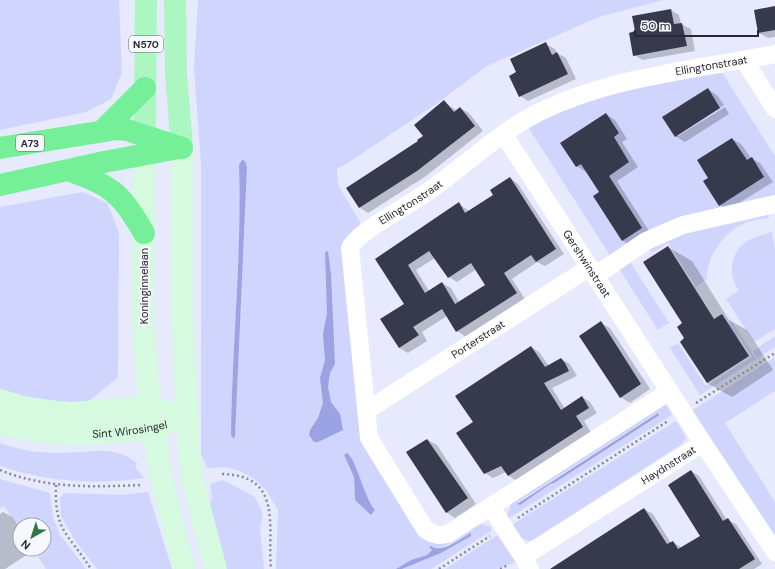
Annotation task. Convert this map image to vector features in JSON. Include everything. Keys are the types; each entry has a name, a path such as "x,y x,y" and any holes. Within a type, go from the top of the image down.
{"highway":[{"path":"103,130 145,88"},
{"name":"A73","path":"0,148 103,130 127,130 145,145 182,148"},
{"path":"0,184 68,170 145,145"},
{"path":"68,170 101,183 112,190 122,199 144,233"}],"main road":[{"name":"Koninginnelaan","path":"146,0 143,320 153,427 165,490 184,569"},
{"name":"N570","path":"175,0 175,51 182,148 182,314 188,419"},
{"name":"Sint Wirosingel","path":"0,400 22,407 56,412 79,412 150,406 188,419"},
{"name":"Sint Wirosingel","path":"0,423 26,430 59,434 153,427 188,419"},
{"path":"188,419 192,480 216,569"}],"street":[{"name":"Ellingtonstraat","path":"491,507 448,534 435,536 424,529 372,445 368,431 350,252 352,244 358,237 424,194 528,118 550,107 600,88 775,54"},
{"path":"744,60 775,110"},
{"name":"Gershwinstraat","path":"504,135 703,443"},
{"name":"Porterstraat","path":"366,411 592,271 646,241 683,225 775,204"},
{"path":"491,507 670,391"},
{"name":"Haydnstraat","path":"491,507 526,563 703,443 775,552"}],"path":[{"path":"439,569 682,411 775,353"},
{"path":"0,470 56,485 100,487 144,484"},
{"path":"222,474 236,474 248,480 259,487 266,497 272,522 271,569"},
{"path":"56,485 56,516 62,530 91,569"}],"shaded area":[{"path":"0,0 119,0 122,73 111,99 86,112 0,130"},
{"path":"198,0 663,0 599,17 487,66 439,102 343,166 337,168 338,185 360,222 358,230 362,436 417,533 481,524 491,527 491,531 431,569 402,569 441,553 471,536 470,534 443,547 433,548 427,555 411,560 396,569 276,569 278,510 266,490 253,478 240,471 226,467 207,468 201,454 201,164 194,68","holes":["245,161 247,167 235,436 231,435 240,199 239,165","344,455 350,455 369,505 355,500 354,477"]},
{"path":"721,71 775,156 775,198 611,257 528,127 586,99"},
{"path":"83,192 107,203 119,232 118,377 88,402 48,403 0,391 0,207"},
{"path":"768,212 769,218 745,223 730,232 713,254 707,271 707,279 696,287 668,243 652,253 648,248 670,235"},
{"path":"772,232 775,251 775,329 754,342 726,299 739,290 735,283 732,269 735,255 739,249 744,243 751,239"},
{"path":"629,260 669,323 658,330 618,267"},
{"path":"727,313 756,359 700,395 670,348 678,343 706,386 752,357 738,335 736,336 728,324 731,322"},
{"path":"775,336 775,347 757,358 753,351"},
{"path":"775,357 775,391 725,423 775,502 775,545 690,412"},
{"path":"661,405 666,405 672,415 509,518 507,516 512,501","holes":["657,413 658,416 554,483 544,486 518,505 518,502"]},
{"path":"676,421 686,438 682,444 536,538 530,541 519,538 512,525"},
{"path":"0,443 30,451 71,453 109,451 118,453 137,463 135,467 144,478 108,481 72,481 36,476 0,466"},
{"path":"0,479 50,493 53,517 59,533 86,569 46,569 38,557 52,557 52,517 12,518 4,506 0,508"},
{"path":"223,480 255,497 263,514 260,529 264,569 226,569 209,510 212,496 210,484"},
{"path":"148,492 172,569 97,569 74,539 61,516 60,498 64,493 121,495"},
{"path":"498,536 516,562 497,569 445,569"}],"water":[{"path":"242,160 245,161 247,167 235,437 233,438 231,435 240,199 239,165"},
{"path":"328,251 331,274 335,364 330,373 328,387 331,402 340,414 343,430 318,442 314,442 309,435 310,430 318,418 323,403 320,378 325,360 323,334 327,313 325,252"},
{"path":"658,413 658,416 554,483 550,484 520,505 517,504"},
{"path":"347,453 354,463 371,505 375,510 371,515 355,500 354,477 344,455"},
{"path":"471,533 471,536 441,553 402,569 396,569 411,560 427,555 432,550 429,547 431,546 435,548 446,547"}],"building":[{"path":"775,6 775,30 758,33 754,10"},
{"path":"671,9 674,24 682,23 687,46 633,56 629,33 635,31 632,16"},
{"path":"546,42 552,55 557,52 568,74 519,97 509,76 516,72 510,59"},
{"path":"708,88 720,108 675,137 662,117"},
{"path":"444,100 454,112 460,107 475,126 417,171 359,208 346,188 418,141 417,140 423,136 414,125"},
{"path":"606,113 619,133 614,137 629,162 609,176 642,228 622,241 593,196 599,192 581,164 576,167 560,143"},
{"path":"732,138 747,160 752,157 764,177 719,206 703,181 708,178 697,160"},
{"path":"510,177 556,249 536,262 531,255 504,273 517,293 456,332 442,309 413,327 419,335 399,348 380,319 404,304 375,259 459,202 465,213 493,195 490,190","holes":["429,251 448,278 471,263 485,285 455,304 442,282 425,293 408,265"]},
{"path":"668,246 714,319 722,314 749,356 707,383 680,342 684,338 677,327 682,323 643,262"},
{"path":"601,321 641,384 620,398 579,336"},
{"path":"531,346 545,367 561,358 565,363 569,371 544,383 561,410 582,396 589,408 576,416 583,427 508,476 501,466 484,474 456,433 473,422 455,396"},
{"path":"427,439 468,498 446,513 406,452"},
{"path":"691,470 723,521 728,518 755,559 739,569 550,569 644,508 667,544 673,541 678,549 700,536 668,485"}]}
